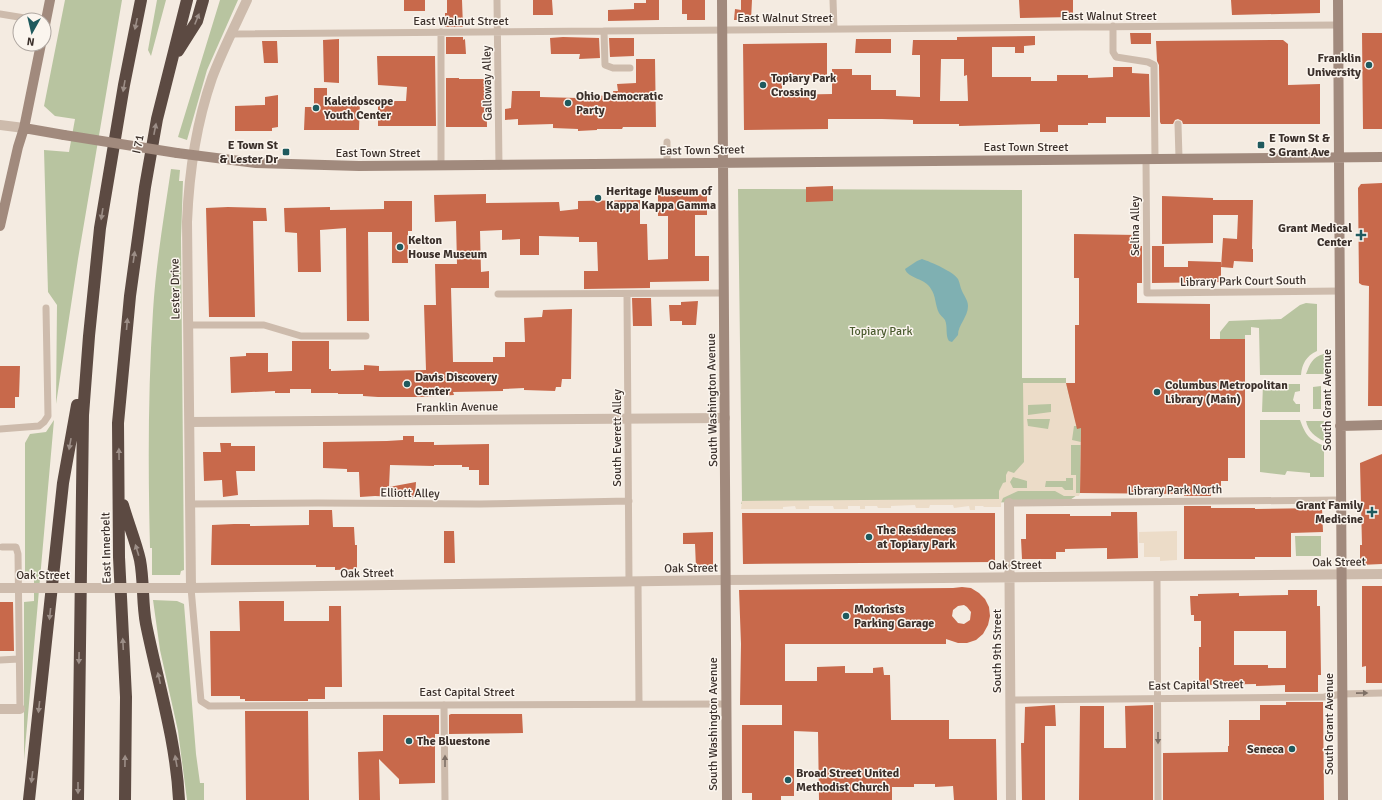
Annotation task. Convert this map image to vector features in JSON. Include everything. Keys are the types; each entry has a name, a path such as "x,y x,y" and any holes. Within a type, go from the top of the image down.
{"highway":[{"name":"I 71","path":"78,800 83,415 89,336 100,228 124,85 141,0"},
{"name":"I 71","path":"130,296 145,187 157,119 173,61 187,0"},
{"path":"173,61 196,22 203,0"},
{"name":"East Innerbelt","path":"125,800 126,697 119,557 118,423 130,296"},
{"path":"29,800 64,483 89,336"},
{"path":"119,493 140,560 145,616 178,772 179,800"}],"street":[{"path":"46,12 50,0"},
{"name":"Lester Drive","path":"191,588 187,222 188,184 200,118 206,96 220,58 247,0"},
{"name":"South Washington Avenue","path":"722,0 727,800"},
{"name":"South Grant Avenue","path":"1338,0 1343,800"},
{"path":"0,226 18,147 24,128 39,52"},
{"path":"0,125 24,128"},
{"name":"East Town Street","path":"24,128 193,156 256,163 360,166 499,166 667,163 1382,157"},
{"name":"Franklin Avenue","path":"190,422 725,418"},
{"path":"1340,426 1382,425"},
{"name":"South 9th Street","path":"1009,502 1011,800"},
{"name":"Oak Street","path":"0,588 191,588 725,580 1382,574"},
{"path":"0,709 20,709"}],"lane":[{"name":"Galloway Alley","path":"497,0 499,166"},
{"path":"833,0 834,29"},
{"path":"0,9 12,15"},
{"path":"0,14 12,16"},
{"name":"East Walnut Street","path":"232,34 1338,25"},
{"name":"Selina Alley","path":"1112,26 1113,52 1116,57 1148,62 1154,65 1147,293"},
{"path":"604,31 605,65 613,68 630,68"},
{"path":"441,32 441,166"},
{"path":"1178,124 1179,158"},
{"path":"667,142 667,163"},
{"name":"Library Park Court South","path":"1147,293 1340,291"},
{"path":"498,294 724,293"},
{"name":"South Everett Alley","path":"627,294 629,501 639,704"},
{"path":"0,429 39,426 48,416 46,308"},
{"path":"188,325 264,325 301,336 366,336"},
{"name":"Library Park North","path":"1009,502 1341,500"},
{"name":"Elliott Alley","path":"191,504 480,504 629,501"},
{"path":"2,548 16,547 18,554 20,709"},
{"path":"1157,576 1158,800"},
{"name":"East Capital Street","path":"191,588 201,701 209,706 726,704"},
{"path":"0,660 19,659"},
{"name":"East Capital Street","path":"1010,700 1324,697 1342,694 1382,693"},
{"path":"444,705 445,800"}],"green space":[{"path":"65,0 122,0 78,259 56,404 57,305 48,292 44,150 69,152 75,119 55,116 44,106"},
{"path":"157,0 166,0 151,56 148,50"},
{"path":"220,0 238,0 207,70 187,140 178,137"},
{"path":"171,169 180,170 179,181 183,181 181,238 184,570 181,571 180,575 152,575 152,548 150,548 149,459 151,341 160,240"},
{"name":"Topiary Park","path":"738,189 1022,190 1022,378 1066,378 1066,383 1081,428 1080,493 1067,502 741,504"},
{"path":"1306,303 1317,304 1317,351 1310,355 1305,361 1302,367 1301,375 1260,375 1259,328 1251,327 1251,335 1245,335 1245,339 1220,339 1220,332 1229,321 1281,319 1300,305"},
{"path":"1324,354 1324,374 1306,374 1314,359"},
{"path":"1263,384 1300,384 1300,391 1295,392 1293,400 1296,404 1300,404 1300,412 1262,412"},
{"path":"1321,386 1321,409 1313,409 1313,387"},
{"path":"54,420 24,760 24,602 34,601 34,576 25,575 25,443 30,434 46,432"},
{"path":"1260,420 1300,420 1304,430 1309,436 1324,446 1324,477 1310,477 1310,473 1287,471 1285,475 1260,472"},
{"path":"1306,421 1324,421 1324,441 1312,433 1308,428"},
{"path":"1295,536 1321,536 1321,556 1296,556"},
{"path":"153,600 177,601 184,604 196,754 200,783 204,783 204,800 187,800 178,731 160,650"}],"shaded area":[{"path":"1023,383 1066,383 1077,426 1074,426 1072,440 1081,442 1081,445 1071,445 1071,475 1076,475 1076,493 1080,493 1079,496 1064,496 1055,491 1018,491 1003,498 1001,507 975,506 975,510 970,510 969,506 954,508 953,505 930,505 929,508 916,508 915,505 891,506 891,508 865,506 865,509 860,509 860,506 848,506 848,509 834,509 833,506 809,506 809,509 796,509 795,506 783,507 783,509 741,509 742,501 999,499 999,491 1003,483 1006,482 1006,475 1008,471 1014,473 1024,462","holes":["1051,404 1051,412 1028,415 1028,405","1027,419 1050,419 1048,429 1028,426","1013,477 1027,481 1027,488 1013,488 1010,482","1066,478 1073,478 1073,490 1065,490 1062,487 1045,487 1046,481 1066,481"]},
{"path":"1177,531 1177,560 1160,561 1160,557 1144,557 1144,543 1139,543 1139,532"}],"water":[{"path":"922,259 931,262 956,276 967,302 968,310 958,331 958,335 952,342 948,339 945,320 939,313 934,295 929,285 910,275 905,269"}],"building":[{"path":"404,0 425,0 425,11 404,11"},
{"path":"447,0 462,0 463,27 445,27"},
{"path":"533,0 552,0 553,15 533,15"},
{"path":"646,0 659,0 659,20 608,21 608,10 634,9 634,3 646,3"},
{"path":"682,0 705,0 705,20 687,20 687,14 682,14"},
{"path":"741,0 752,0 751,20 734,20 735,9 741,10"},
{"path":"1019,0 1073,0 1073,17 1020,18"},
{"path":"1231,0 1320,0 1320,13 1232,15"},
{"path":"1130,33 1151,33 1151,44 1131,44"},
{"path":"1362,33 1382,33 1382,129 1363,129"},
{"path":"1035,36 1035,45 1024,46 1024,53 1015,53 1015,47 992,47 992,77 1031,77 1031,81 1057,81 1057,75 1088,75 1088,78 1113,77 1113,67 1132,67 1132,73 1149,74 1150,117 1106,117 1106,123 1088,123 1088,125 1058,125 1058,132 1040,132 1040,124 959,126 959,124 913,124 913,120 882,119 828,119 828,129 744,130 743,44 827,43 827,76 782,76 782,95 832,94 832,69 852,69 852,75 871,75 871,90 896,90 896,96 920,97 920,55 912,55 913,40 957,40 957,37","holes":["941,59 964,59 964,76 967,75 968,101 940,101"]},
{"path":"446,37 463,37 463,40 465,39 466,54 446,54"},
{"path":"550,38 599,38 600,58 579,59 580,54 551,54"},
{"path":"609,38 634,38 634,56 610,57"},
{"path":"339,39 339,83 324,82 323,40"},
{"path":"856,39 891,39 891,53 855,53"},
{"path":"1283,40 1288,44 1288,85 1320,84 1320,124 1183,124 1182,121 1178,119 1175,120 1173,124 1161,124 1159,65 1157,61 1156,41"},
{"path":"262,41 277,41 278,63 264,63"},
{"path":"377,56 435,56 436,126 378,126 378,101 406,101 407,87 378,85"},
{"path":"636,59 655,59 656,127 623,127 622,129 578,131 578,129 553,128 553,124 518,125 518,119 505,120 505,109 511,108 512,91 540,91 540,97 578,98 578,95 614,96 613,91 618,91 617,84 636,83"},
{"path":"446,78 486,79 487,127 446,127"},
{"path":"314,88 327,88 327,101 360,101 359,130 304,130 305,107 314,107"},
{"path":"278,95 278,127 272,128 272,131 235,131 235,106 265,105 265,97"},
{"path":"1382,183 1382,406 1368,406 1369,286 1359,283 1358,188 1361,184"},
{"path":"833,186 833,201 806,202 806,187"},
{"path":"486,194 486,203 559,202 560,211 578,209 578,201 640,200 640,224 647,224 648,260 668,259 668,216 658,216 658,195 707,194 707,215 695,215 695,256 709,256 709,281 650,282 650,288 584,289 584,271 598,271 597,242 579,242 579,237 539,236 539,255 520,255 520,239 502,240 502,230 480,231 481,272 489,271 489,288 451,288 453,362 493,362 493,357 505,357 505,342 525,342 524,318 542,317 543,310 572,309 571,379 562,379 561,387 556,387 555,391 524,390 524,388 503,389 503,391 453,392 454,395 420,397 378,397 363,396 363,394 311,393 311,389 290,389 290,393 275,393 275,391 231,393 230,357 246,356 246,353 268,353 268,372 292,371 292,341 329,341 329,369 331,369 331,371 364,370 364,365 379,366 379,371 426,370 424,305 436,305 435,264 457,264 456,221 435,222 434,195"},
{"path":"1162,196 1213,198 1213,200 1253,200 1253,262 1234,261 1233,268 1221,267 1223,238 1237,239 1238,215 1213,215 1213,243 1162,244"},
{"path":"384,201 412,201 412,231 408,231 408,263 392,263 392,232 368,232 369,321 347,321 346,228 320,230 321,272 298,272 297,233 285,232 284,208 330,207 330,210 384,209"},
{"path":"206,208 266,208 267,221 253,221 255,317 209,317"},
{"name":"Columbus Metropolitan Library (Main)","path":"1074,234 1138,235 1138,246 1142,246 1142,283 1137,283 1137,303 1210,304 1210,339 1245,339 1245,458 1228,458 1228,481 1221,481 1221,488 1211,488 1211,496 1184,496 1184,494 1080,493 1081,428 1077,429 1066,383 1075,383 1075,325 1079,325 1079,278 1074,278"},
{"path":"1152,246 1164,246 1164,267 1188,267 1188,261 1221,262 1221,282 1152,283"},
{"path":"632,298 651,298 652,326 633,326"},
{"path":"698,301 696,325 682,325 682,321 670,321 669,305 681,305 681,302"},
{"path":"0,366 20,366 19,397 15,397 15,408 0,408"},
{"path":"403,436 414,436 414,442 434,442 434,445 489,444 489,485 479,485 479,470 469,470 469,467 462,467 462,465 390,465 389,487 416,482 415,498 375,496 360,497 359,472 347,472 347,469 323,468 323,442 403,440"},
{"path":"220,443 231,443 231,446 255,446 255,471 236,471 238,495 223,497 222,480 204,481 203,452 221,452"},
{"name":"Grant Family Medicine","path":"1382,454 1382,564 1360,565 1360,545 1362,545 1360,463"},
{"path":"1184,506 1255,509 1322,508 1323,532 1291,533 1291,557 1255,557 1255,559 1184,559"},
{"path":"309,510 332,510 333,527 354,527 355,545 357,545 357,569 335,570 335,567 316,567 316,565 211,565 212,525 309,525"},
{"path":"1111,512 1137,512 1138,558 1107,559 1107,548 1065,549 1065,552 1056,552 1056,559 1022,559 1021,539 1026,539 1026,514 1111,516"},
{"name":"The Residences at Topiary Park","path":"742,513 995,513 995,562 743,564"},
{"path":"444,531 454,531 455,563 444,563"},
{"path":"713,532 713,568 696,568 695,544 683,544 683,533"},
{"path":"1362,586 1382,586 1382,683 1366,683 1366,666 1362,667"},
{"path":"971,588 985,599 989,607 990,616 988,625 983,634 976,640 967,643 958,643 946,639 946,644 785,644 785,681 817,681 817,667 845,666 845,673 873,673 873,668 883,667 884,675 890,675 891,720 949,720 949,739 996,739 997,800 954,800 953,786 935,787 935,784 914,784 914,787 892,787 892,800 819,800 818,732 794,731 794,796 781,796 781,800 752,800 752,793 742,793 742,725 782,725 782,705 740,705 741,644 739,590","holes":["964,605 971,612 970,620 964,624 958,623 952,616 953,610 958,606"]},
{"path":"1288,590 1317,590 1317,606 1320,606 1321,675 1318,675 1318,692 1285,692 1285,685 1199,685 1201,621 1194,621 1194,615 1191,615 1190,596 1198,596 1198,594 1239,593 1239,596 1288,595","holes":["1234,631 1286,631 1286,668 1268,668 1268,665 1234,665"]},
{"path":"239,601 284,601 284,621 329,621 329,606 341,606 342,687 325,687 325,699 308,699 308,701 245,701 245,699 240,699 240,696 211,696 210,631 240,631"},
{"path":"0,602 13,602 14,651 0,651"},
{"name":"Seneca","path":"1286,702 1323,702 1324,800 1163,800 1163,753 1228,752 1229,720 1260,720 1260,705 1286,705"},
{"path":"1055,705 1056,726 1045,726 1045,800 1022,800 1021,743 1024,743 1025,707"},
{"path":"1153,705 1153,800 1079,800 1080,706 1104,706 1104,748 1126,748 1125,706"},
{"path":"245,711 308,711 309,800 246,800"},
{"path":"522,714 523,733 449,734 449,715"},
{"name":"The Bluestone","path":"383,715 439,715 439,734 435,734 435,783 399,784 399,779 379,759 380,800 359,800 358,752 383,751"}],"place":[{"name":"Franklin University","path":"1369,65"},
{"name":"Topiary Park Crossing","path":"763,85"},
{"name":"Ohio Democratic Party","path":"568,103"},
{"name":"Kaleidoscope Youth Center","path":"316,108"},
{"name":"E Town St & S Grant Ave","path":"1261,145"},
{"name":"E Town St & Lester Dr","path":"286,152"},
{"name":"Heritage Museum of Kappa Kappa Gamma","path":"598,198"},
{"name":"Grant Medical Center","path":"1361,235"},
{"name":"Kelton House Museum","path":"400,247"},
{"name":"Davis Discovery Center","path":"407,384"},
{"name":"Columbus Metropolitan Library (Main)","path":"1157,392"},
{"name":"Grant Family Medicine","path":"1372,512"},
{"name":"The Residences at Topiary Park","path":"869,537"},
{"name":"Motorists Parking Garage","path":"846,616"},
{"name":"The Bluestone","path":"409,741"},
{"name":"Seneca","path":"1292,749"},
{"name":"Broad Street United Methodist Church","path":"788,780"}]}
